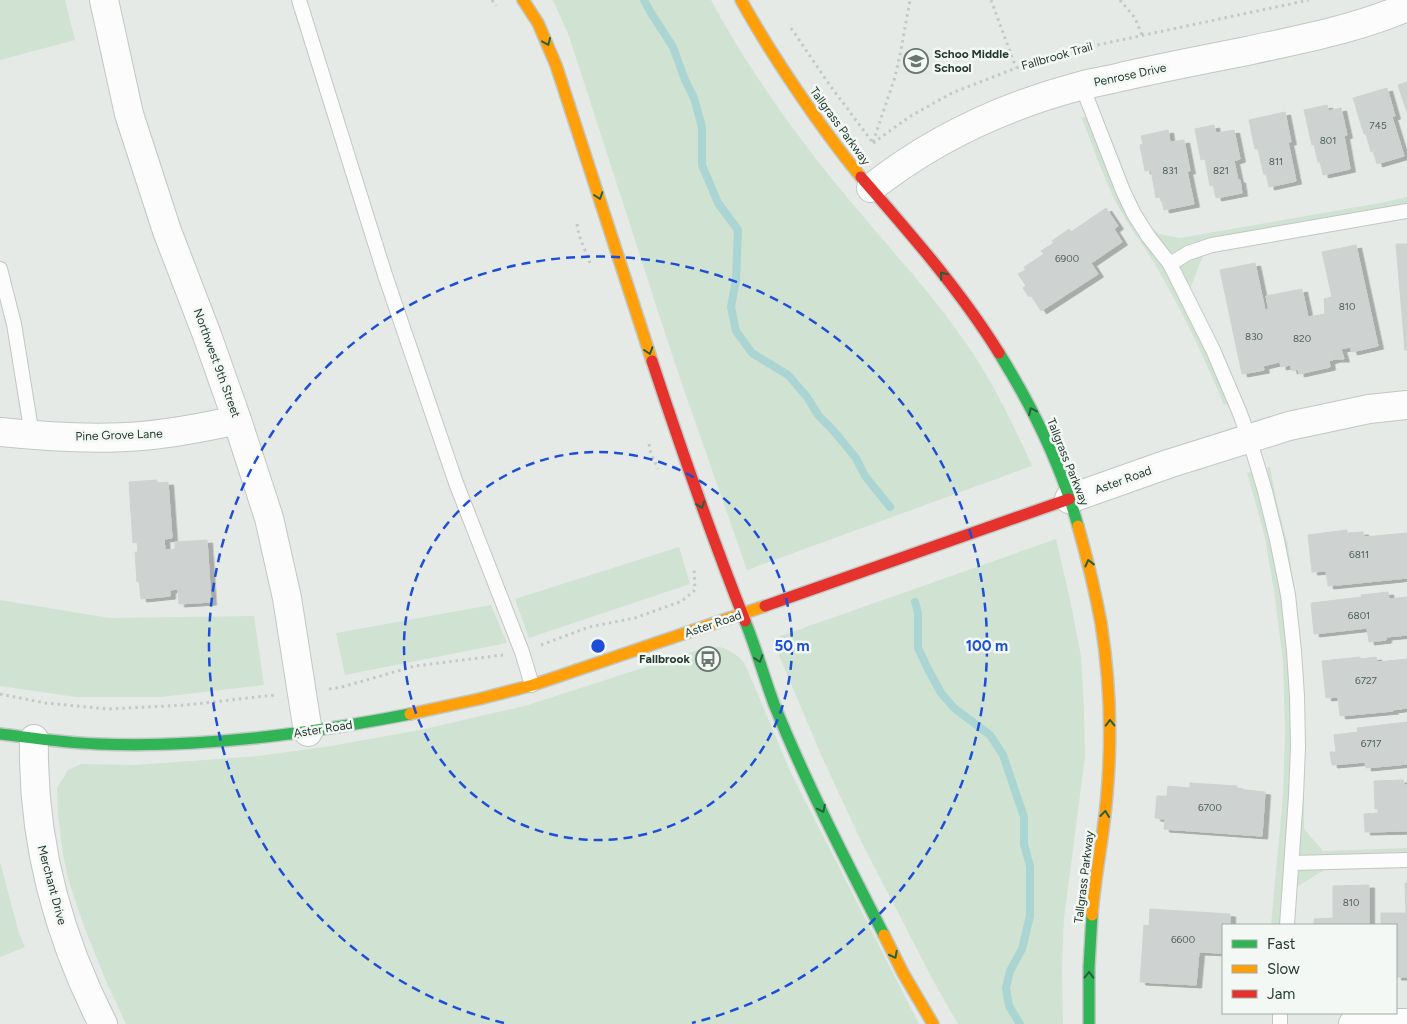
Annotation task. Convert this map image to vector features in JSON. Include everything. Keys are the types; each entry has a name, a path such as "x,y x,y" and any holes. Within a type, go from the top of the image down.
{"street":[{"name":"Northwest 9th Street","path":"104,0 129,114 167,231 207,335 269,518 287,598 308,732"},
{"path":"523,0 536,19 556,65 675,431 774,703 810,785 853,875 903,972 933,1024"},
{"name":"Tallgrass Parkway","path":"741,0 763,41 795,89 858,175 871,188 958,294 1011,371 1050,450 1080,529 1094,584 1101,624 1108,678 1110,727 1105,817 1092,910 1089,1024"},
{"name":"Penrose Drive","path":"871,188 929,148 958,131 1022,104 1082,86 1309,38 1357,25 1407,6"},
{"name":"Aster Road","path":"0,734 85,744 138,745 234,740 308,732 431,710 532,685 742,614 1168,464 1249,438 1289,426 1368,409 1407,405"},
{"name":"Pine Grove Lane","path":"0,432 85,438 140,436 165,434 237,420"},
{"name":"Merchant Drive","path":"34,739 33,772 40,840 50,885 70,949 103,1024"},
{"path":"1352,1024 1407,1023"}],"lane":[{"path":"299,0 385,275 446,456 522,652 532,685"},
{"path":"1082,86 1123,191 1134,214 1170,264 1213,350 1249,438 1277,540 1288,595 1297,696 1298,747 1296,796 1287,924"},
{"path":"1170,264 1188,253 1212,245 1407,211"},
{"path":"0,269 14,324 32,435"},
{"path":"1292,863 1407,860"}],"path":[{"path":"873,143 902,50 910,0"},
{"path":"991,0 1016,68"},
{"path":"1120,0 1134,18 1142,35"},
{"name":"Fallbrook Trail","path":"873,143 909,117 952,93 1016,68 1069,51 1309,0"},
{"path":"789,25 829,84 873,143"},
{"path":"0,694 45,703 108,709 186,705 342,687 415,666 522,652 589,627 635,618 682,601 695,590"}],"green space":[{"path":"0,0 65,0 75,40 0,60"},
{"path":"553,0 711,0 758,79 794,130 928,292 970,349 1004,406 1032,466 747,570 675,364 569,36"},
{"path":"1081,117 1094,117 1135,201 1150,226 1159,234 1180,238 1407,197 1407,216 1204,253 1190,289 1242,399 1224,405 1174,298 1116,202"},
{"path":"1270,467 1288,546 1298,617 1304,690 1304,829 1323,851 1407,848 1407,868 1324,870 1295,888 1292,924 1271,924 1283,796 1285,729 1283,662 1274,590 1264,533 1247,473"},
{"path":"1056,539 1081,656 1085,757 1064,919 1062,965 1063,1024 958,1024 935,984 862,843 822,757 772,639"},
{"path":"679,547 690,584 529,638 515,599"},
{"path":"0,600 109,618 254,616 264,685 161,697 76,697 0,686"},
{"path":"491,605 507,643 345,675 336,633"},
{"path":"720,647 740,658 745,664 791,773 919,1024 126,1024 85,929 69,882 63,855 57,788 68,770 81,764 135,765 258,756 331,746 420,730 528,705 695,651"},
{"path":"0,862 19,933 25,947 0,957"}],"building":[{"path":"1407,82 1407,112 1398,85"},
{"path":"1387,88 1395,116 1392,117 1404,156 1377,164 1373,151 1371,152 1366,134 1364,134 1353,98"},
{"path":"1327,105 1328,111 1341,108 1347,135 1344,136 1350,169 1323,175 1314,144 1312,145 1304,110"},
{"path":"1285,112 1291,142 1288,142 1296,181 1269,187 1258,149 1255,149 1249,120"},
{"path":"1214,125 1216,133 1234,130 1240,159 1234,161 1242,193 1216,198 1213,185 1210,186 1205,159 1201,160 1195,129"},
{"path":"1168,130 1170,142 1184,140 1190,171 1187,171 1194,204 1164,210 1161,197 1156,198 1151,170 1145,171 1140,145 1143,144 1141,136"},
{"path":"1106,208 1118,226 1114,229 1122,242 1091,263 1098,274 1041,311 1031,295 1029,297 1023,288 1026,286 1018,274 1026,270 1024,267 1044,254 1041,251 1054,243 1052,241 1069,229 1071,232"},
{"path":"1396,244 1407,244 1407,350 1405,350"},
{"path":"1356,245 1378,346 1352,352 1350,347 1341,349 1344,359 1335,359 1325,314 1324,299 1332,297 1322,252"},
{"path":"1255,263 1265,310 1268,309 1279,362 1263,366 1264,370 1242,374 1220,270"},
{"path":"1302,289 1308,317 1325,314 1335,359 1329,361 1330,367 1299,374 1298,369 1292,371 1290,365 1281,367 1266,296"},
{"path":"157,480 157,483 168,482 172,538 164,539 165,550 175,549 175,542 207,540 211,602 179,604 178,589 170,590 170,596 141,599 139,581 137,582 135,552 138,552 137,542 133,543 129,482"},
{"path":"1347,530 1347,533 1363,532 1364,537 1407,533 1407,578 1328,586 1326,571 1312,572 1308,535"},
{"path":"1388,592 1389,599 1407,597 1407,635 1386,637 1386,640 1369,642 1367,628 1314,634 1311,603"},
{"path":"1360,657 1360,659 1376,657 1377,662 1407,659 1407,708 1340,716 1338,697 1326,698 1322,661"},
{"path":"1407,722 1407,764 1366,768 1365,762 1332,765 1330,752 1336,752 1334,735 1358,732 1357,728"},
{"path":"1403,780 1404,785 1407,785 1407,831 1365,832 1364,814 1378,813 1378,809 1375,809 1374,781"},
{"path":"1190,783 1237,786 1237,789 1265,792 1262,836 1164,829 1165,819 1155,818 1157,796 1167,796 1168,786 1190,788"},
{"path":"1405,883 1407,883 1407,977 1397,977 1397,924 1381,924 1381,913 1406,913"},
{"path":"1369,885 1369,924 1314,924 1314,919 1333,918 1333,886"},
{"path":"1150,909 1230,914 1230,924 1222,924 1222,953 1199,952 1196,985 1140,982 1144,925 1149,926"}],"waterway":[{"path":"644,0 673,47 694,98 702,127 702,165 718,203 738,230 736,280 731,307 736,331 752,353 788,375 807,397 818,415 856,458 865,476 890,507"},
{"path":"915,602 918,613 918,648 928,669 941,693 954,708 990,735 1003,755 1024,817 1024,844 1030,866 1030,916 1022,949 1010,971 1006,988 1009,1006 1020,1024"}],"traffic: fast":[{"path":"999,353 1023,394 1054,458 1078,526"},
{"path":"745,621 774,704 799,763 884,935"},
{"path":"0,734 86,743 177,744 216,742 333,728 410,714"},
{"path":"1089,1024 1089,967 1092,915"}],"traffic: slow":[{"path":"523,0 538,23 556,65 652,361"},
{"path":"741,0 795,87 831,139 861,177"},
{"path":"1078,526 1091,574 1101,623 1109,709 1107,794 1092,915"},
{"path":"410,714 533,685 765,606"},
{"path":"884,935 903,973 933,1024"}],"traffic: jam":[{"path":"861,177 951,284 999,353"},
{"path":"652,361 697,492 745,621"},
{"path":"765,606 1069,499"}],"place":[{"name":"Schoo Middle School","path":"916,61"},
{"name":"Fallbrook","path":"708,659"}]}
